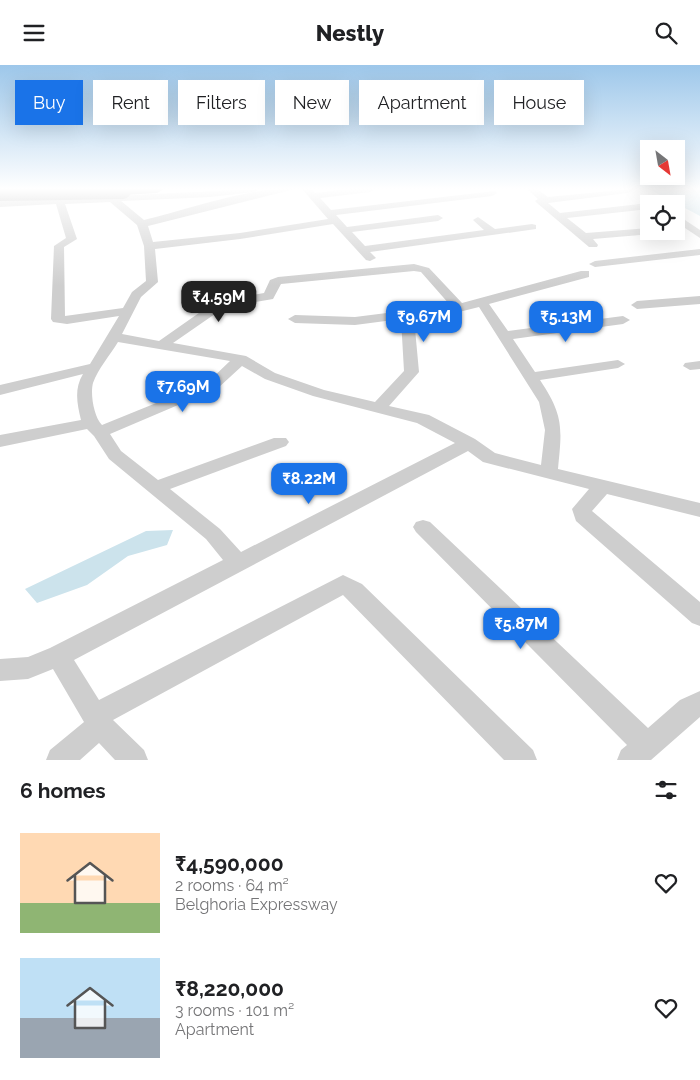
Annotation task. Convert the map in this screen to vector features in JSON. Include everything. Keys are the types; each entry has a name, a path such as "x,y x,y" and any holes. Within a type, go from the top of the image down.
{"street":[{"path":"66,221 72,239 59,246 58,319 67,320 129,311"},
{"path":"140,221 149,246 152,282 136,295 129,311 85,384 85,401 95,428 115,455 213,534 238,563"},
{"path":"142,224 152,221"},
{"path":"149,246 240,236 311,221"},
{"path":"337,221 364,249 379,270"},
{"path":"345,230 417,221"},
{"path":"480,221 492,232"},
{"path":"564,221 593,245"},
{"path":"685,223 696,231"},
{"path":"364,249 532,227"},
{"path":"582,237 640,232"},
{"path":"595,264 700,252"},
{"path":"163,344 222,304 269,296 275,282 414,267 426,270 459,308"},
{"path":"295,319 338,322 407,316 459,308 585,273"},
{"path":"638,305 700,300"},
{"path":"482,302 547,401 553,429 548,473"},
{"path":"379,407 412,372 407,316"},
{"path":"505,336 623,320"},
{"path":"113,337 163,344 241,359 270,376 318,393 423,419 469,443 489,458 602,487 700,509"},
{"path":"0,441 95,428 137,415 213,385 241,359"},
{"path":"532,377 618,365"},
{"path":"0,390 95,367"},
{"path":"154,488 280,442"},
{"path":"0,670 28,668 58,656 469,443"},
{"path":"602,487 582,509 583,516 644,565 700,616"},
{"path":"423,527 638,752 698,706"},
{"path":"60,760 97,720 343,584 354,590 523,760"},
{"path":"58,656 97,720 134,760"}],"water":[{"path":"173,530 167,545 128,556 87,585 37,603 25,589 146,531"}]}
